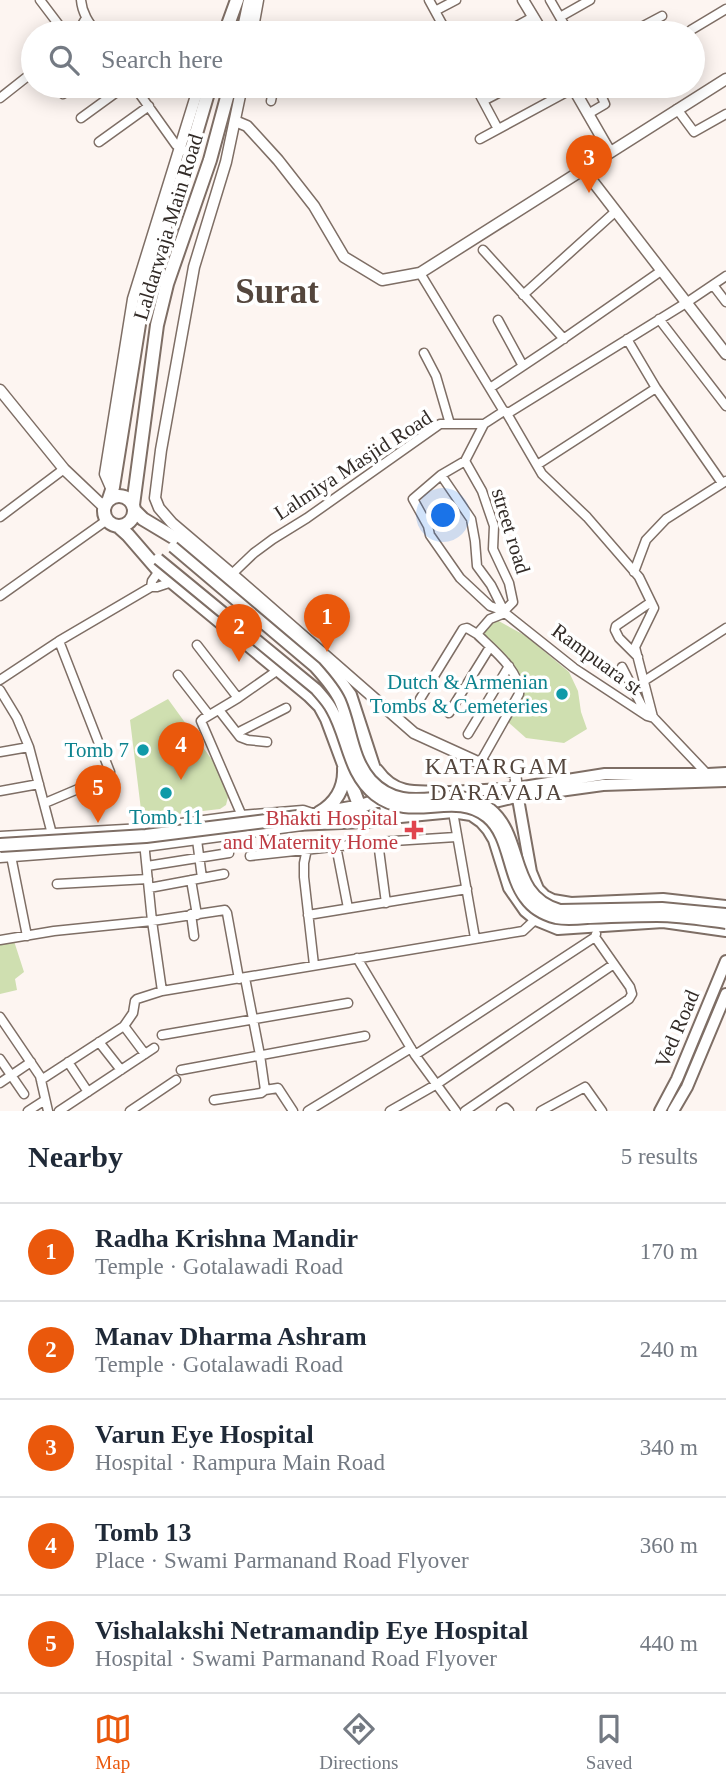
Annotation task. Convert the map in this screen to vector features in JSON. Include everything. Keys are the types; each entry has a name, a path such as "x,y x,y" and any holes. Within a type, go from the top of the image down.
{"highway":[{"path":"246,21 250,0"},
{"path":"229,21 234,4"},
{"name":"Laldarwaja Main Road","path":"110,509 149,271 205,98"},
{"name":"Laldarwaja Main Road","path":"137,511 135,493 157,325 167,284 210,160 227,98"},
{"path":"0,845 135,837 304,820 365,821 390,818 349,695 330,667 122,496 113,497 110,509 128,535 172,582 320,706 344,766 344,777 338,796 332,803 304,820"},
{"path":"110,509 123,526 137,511"},
{"path":"338,750 365,821"},
{"path":"371,762 384,781 394,787 416,793 441,792"},
{"path":"4,854 146,842 304,820 385,798"}],"main road":[{"path":"137,511 173,547 326,678 340,700 362,767 379,787 405,799 468,797 489,807 509,834 527,885 541,901 560,910 662,908 726,914"},
{"path":"158,565 316,689 325,699 338,723 356,772 375,795 401,807 466,806 490,819 501,837 519,889 536,909 558,919 659,916 726,923"},
{"path":"385,798 441,792 517,793 709,778 726,773"},
{"path":"709,778 726,782"},
{"path":"390,818 453,812 517,793"},
{"path":"517,793 531,872 538,889 550,898 561,902 663,899 726,905"},
{"path":"453,812 471,815 488,830 494,840 509,888 525,911 537,920 558,929 663,922 726,931"},
{"name":"Ved Road","path":"660,1111 677,1079 726,961"},
{"name":"Ved Road","path":"673,1111 687,1087 726,994"}],"street":[{"path":"40,0 56,21"},
{"path":"81,0 88,21"},
{"path":"254,21 258,0"},
{"path":"429,0 440,21"},
{"path":"435,11 456,0"},
{"path":"523,0 536,21"},
{"path":"550,0 563,21"},
{"path":"561,17 590,0"},
{"path":"703,21 725,5"},
{"path":"652,21 662,16"},
{"path":"526,21 533,17"},
{"path":"705,92 726,79"},
{"path":"0,98 21,81"},
{"path":"82,118 109,98"},
{"path":"143,98 176,145 186,151 197,98"},
{"path":"240,98 226,162 194,267 155,498 159,508 172,523 414,733 480,763 515,773 517,793"},
{"path":"481,98 498,129"},
{"path":"483,101 489,98"},
{"path":"480,139 553,98"},
{"path":"579,98 610,152"},
{"path":"588,114 605,104 603,98"},
{"path":"235,121 247,126 278,160 314,206 344,257 382,280 420,273 695,98"},
{"path":"99,142 149,106"},
{"path":"677,109 694,132 726,114"},
{"path":"210,160 226,162"},
{"path":"584,170 726,354"},
{"path":"523,295 616,211"},
{"path":"483,250 564,339"},
{"path":"490,388 662,271"},
{"path":"420,273 542,474 587,517 639,577 654,608 635,647 651,717"},
{"path":"504,612 491,606 460,578 430,535 413,499 441,475 465,461 484,424 510,412 726,276"},
{"path":"713,285 726,302"},
{"path":"659,319 726,406"},
{"path":"498,320 523,366"},
{"path":"627,339 656,388 724,482 666,519 646,540 634,572"},
{"path":"424,353 436,376 450,424"},
{"path":"537,465 656,388"},
{"path":"0,390 64,468 110,509 0,596"},
{"name":"Lalmiya Masjid Road","path":"233,574 273,538 307,518 440,424 484,424"},
{"name":"street road","path":"441,475 471,519 477,566 491,585 504,612 513,602 509,583 493,549 494,526 482,491 465,461"},
{"path":"0,517 64,468"},
{"path":"151,587 158,565"},
{"path":"0,680 151,587 172,582"},
{"path":"638,657 619,638 615,630 616,626 651,602"},
{"path":"477,634 490,619 504,612"},
{"name":"Rampuara st","path":"504,612 575,668 651,717"},
{"path":"420,699 463,629 467,628 477,634 509,666 520,686 519,694 480,763"},
{"path":"644,681 725,631"},
{"path":"45,803 104,778 110,772 60,641"},
{"path":"197,645 238,698"},
{"path":"449,713 490,647"},
{"path":"468,734 509,666"},
{"path":"622,667 651,717 709,778"},
{"path":"242,816 202,725 203,719 278,670"},
{"path":"178,675 209,715"},
{"path":"0,690 17,718 29,747 52,834"},
{"path":"237,733 286,708"},
{"path":"219,710 243,739 267,743"},
{"path":"0,752 29,747"},
{"path":"0,791 39,784"},
{"path":"0,837 142,829 303,811 304,820 297,827 145,846 4,854 27,936"},
{"path":"453,812 475,938"},
{"path":"142,829 162,991"},
{"path":"250,856 378,842 456,837"},
{"path":"197,840 202,878"},
{"path":"378,842 386,903"},
{"path":"336,846 348,908"},
{"path":"307,849 304,877 314,965"},
{"path":"147,866 229,853"},
{"path":"57,884 148,883 191,880 223,874"},
{"path":"191,880 194,936"},
{"path":"308,915 467,889"},
{"path":"41,1080 124,1026 133,1013 137,999 162,991 523,931 537,920 550,898"},
{"path":"0,940 225,910 253,1019 265,1090"},
{"path":"308,1111 413,1052 594,937 600,925"},
{"path":"465,1111 629,999 632,994 630,987 594,937"},
{"path":"357,958 413,1052 456,1111"},
{"path":"390,1111 436,1084 614,964"},
{"path":"162,1035 348,1003"},
{"path":"0,1017 41,1080 48,1111"},
{"path":"59,1111 149,1051 124,1026"},
{"path":"181,1070 365,1036"},
{"path":"99,1042 121,1070"},
{"path":"0,1059 24,1094"},
{"path":"0,1083 31,1062"},
{"path":"68,1062 88,1092"},
{"path":"130,1111 176,1080"},
{"path":"541,1111 585,1087 602,1111"},
{"path":"214,1100 278,1088 293,1111"},
{"path":"28,1111 45,1100"},
{"path":"501,1111 506,1108 509,1111"}],"green space":[{"path":"495,619 526,636 569,672 578,691 587,729 564,743 526,738 507,721 522,686 480,634"},
{"path":"168,699 215,764 228,797 226,805 220,809 142,818 130,720"},
{"path":"14,941 24,972 15,979 17,990 0,994 0,944"}],"place":[{"name":"Varun Eye Hospital","path":"589,193"},
{"name":"Radha Krishna Mandir","path":"327,652"},
{"name":"Manav Dharma Ashram","path":"239,662"},
{"name":"Dutch & Armenian Tombs & Cemeteries","path":"562,694"},
{"name":"Tomb 7","path":"143,750"},
{"name":"Tomb 13","path":"181,780"},
{"name":"Tomb 11","path":"166,793"},
{"name":"Vishalakshi Netramandip Eye Hospital","path":"98,823"},
{"name":"Bhakti Hospital and Maternity Home","path":"414,830"}],"district":[{"name":"Surat","path":"277,291"},
{"name":"KATARGAM DARAVAJA","path":"497,779"}]}
